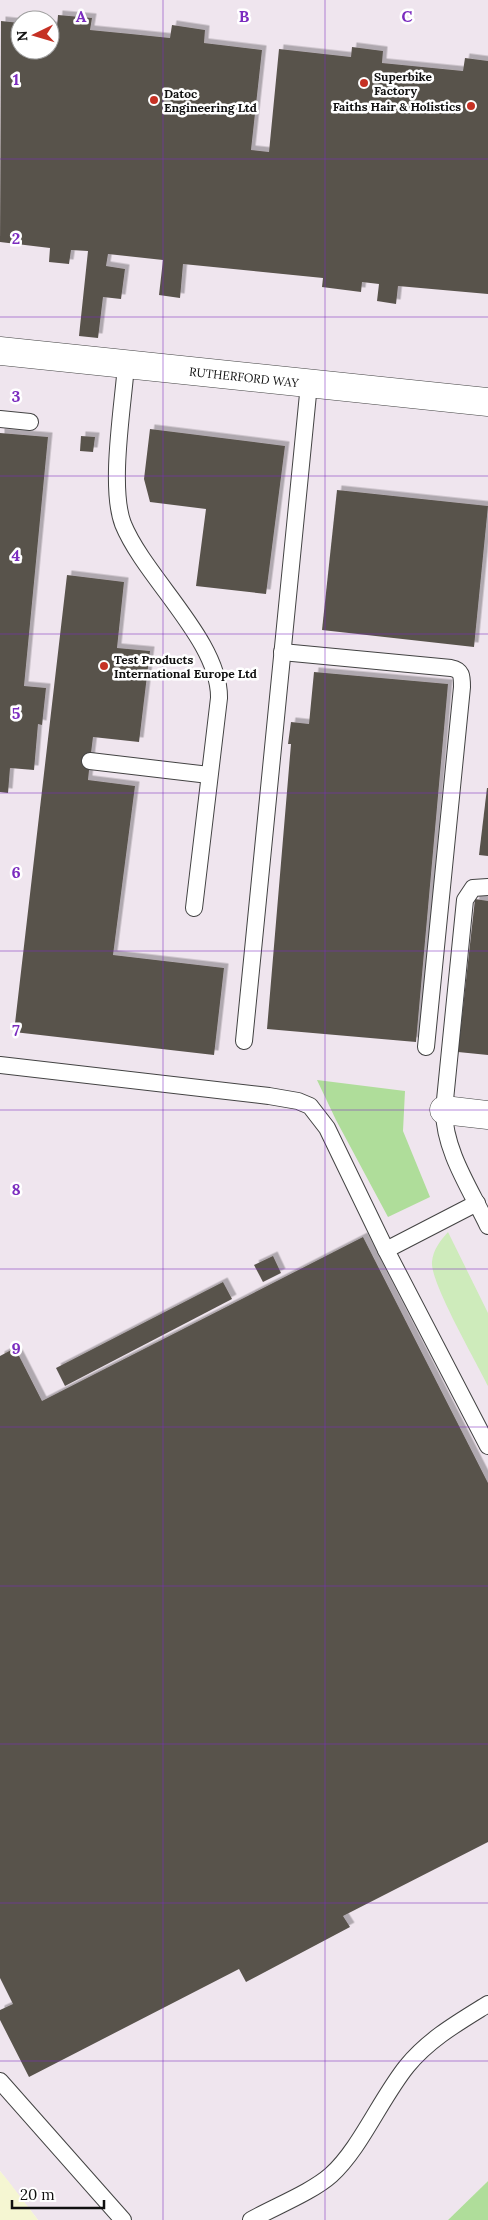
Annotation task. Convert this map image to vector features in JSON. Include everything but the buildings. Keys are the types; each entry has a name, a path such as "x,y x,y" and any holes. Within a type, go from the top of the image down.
{"street":[{"name":"RUTHERFORD WAY","path":"0,351 488,402"},
{"path":"444,1110 488,1115"}],"lane":[{"path":"126,365 117,477 118,504 128,534 204,649 216,674 218,698 194,908"},
{"path":"244,1041 309,384"},
{"path":"0,419 30,422"},
{"path":"282,652 450,668 459,670 461,674 462,687 426,1047"},
{"path":"90,761 209,775"},
{"path":"488,887 473,888 465,900 444,1110 447,1134 452,1148 488,1226"},
{"path":"0,1065 269,1096 304,1103 314,1110 327,1128 386,1250 488,1446"},
{"path":"386,1250 477,1204"},
{"path":"251,2220 329,2177 345,2159 398,2079 416,2056 444,2032 488,2004"},
{"path":"0,2080 123,2220"}],"shaded area":[{"path":"0,0 488,0 488,2181 448,2220 38,2220 0,2171"}],"green space":[{"path":"317,1080 405,1091 403,1131 430,1197 388,1217 336,1120"},
{"path":"448,1232 488,1313 488,1386 455,1323 433,1272 432,1262 435,1250"},
{"path":"0,2171 9,2182 38,2220 0,2220"},
{"path":"488,2181 488,2220 448,2220"}],"place":[{"name":"Superbike Factory","path":"364,83"},
{"name":"Datoc Engineering Ltd","path":"154,100"},
{"name":"Faiths Hair & Holistics","path":"471,106"},
{"name":"Test Products International Europe Ltd","path":"104,666"}]}
